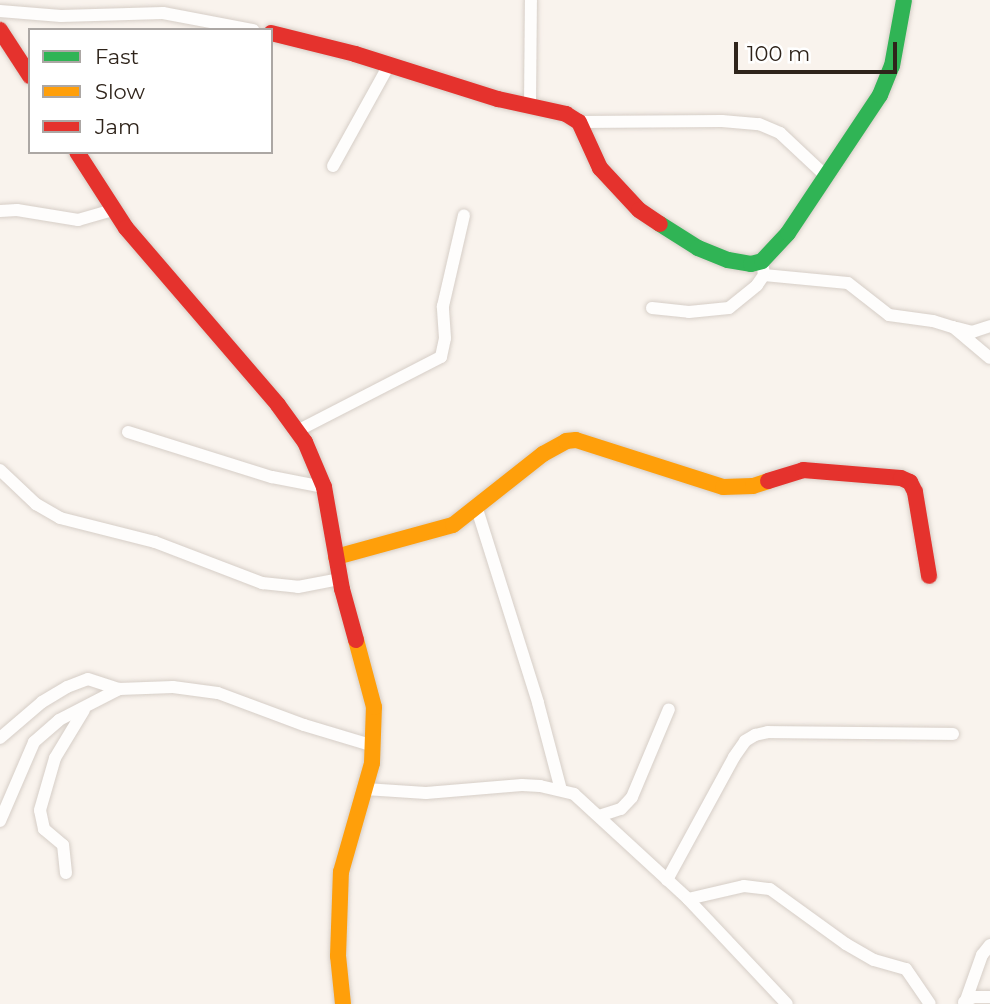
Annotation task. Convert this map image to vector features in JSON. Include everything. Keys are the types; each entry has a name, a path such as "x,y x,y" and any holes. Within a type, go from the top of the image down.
{"street":[{"path":"530,106 531,0"},
{"path":"652,309 689,312 729,308 748,295 763,268 880,95 892,66 904,0"},
{"path":"0,11 74,16 163,13 242,28"},
{"path":"0,30 28,73"},
{"path":"273,34 389,65 447,85 566,114 579,122 722,121 759,124 780,133 826,176"},
{"path":"333,166 389,65"},
{"path":"579,122 600,168 639,210 698,248 740,263 848,283 897,319 933,321 972,332 990,326"},
{"path":"78,154 114,210 297,431 324,487 340,579 371,687 374,746 365,789 341,872 338,956 343,1004"},
{"path":"0,211 17,210 78,220 114,210"},
{"path":"297,431 441,357 446,338 443,306 464,215"},
{"path":"953,327 990,358"},
{"path":"128,432 253,471 324,487"},
{"path":"336,557 453,525 477,509 543,454 566,441 576,440 658,469 730,488 753,486 803,470 901,478 910,482 915,492 929,576"},
{"path":"0,470 36,504 60,519 155,542 262,583 298,587 340,579"},
{"path":"477,509 538,703 561,790"},
{"path":"0,738 42,702 88,679 119,689 173,687 218,693 304,725 374,746"},
{"path":"0,821 34,742 59,720 119,689"},
{"path":"66,873 63,845 44,829 40,810 55,758 86,706"},
{"path":"599,816 621,809 632,797 669,709"},
{"path":"667,880 734,757 746,741 755,735 768,732 953,734"},
{"path":"365,789 426,793 522,785 573,794 688,899 787,1004"},
{"path":"688,899 744,886 770,890 846,944 874,960 906,969 930,1004"},
{"path":"990,945 982,955 964,1002 990,998"}],"traffic: fast":[{"path":"660,224 698,248 728,260 751,264 762,261 788,233 880,95 892,66 904,0"}],"traffic: slow":[{"path":"336,557 453,525 543,454 566,441 576,440 723,487 753,486 768,481"},
{"path":"343,1004 338,956 341,872 372,763 374,707 356,640"}],"traffic: jam":[{"path":"0,30 28,73"},
{"path":"273,34 355,54 498,99 566,114 579,122 600,168 639,210 660,224"},
{"path":"78,154 126,228 278,405 305,442 324,487 342,589 356,640"},
{"path":"768,481 803,470 901,478 910,482 915,492 929,576"}]}
